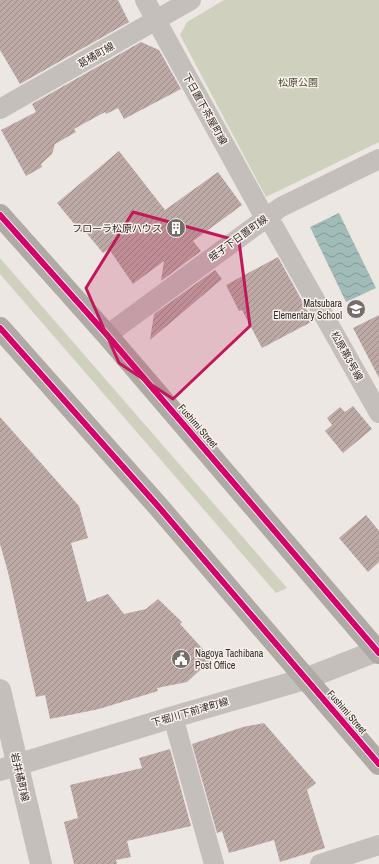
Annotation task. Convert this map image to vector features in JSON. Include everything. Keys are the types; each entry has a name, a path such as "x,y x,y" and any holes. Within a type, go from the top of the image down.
{"highway":[{"name":"Fushimi Street","path":"0,215 106,335 378,651"},
{"name":"Fushimi Street","path":"3,336 157,505 379,764"}],"street":[{"name":"下日置下茶屋町線","path":"145,0 265,218"},
{"name":"葛橘町線","path":"0,109 191,0"},
{"name":"蛭子下日置町線","path":"106,335 281,207 379,159"},
{"name":"松原第3号線","path":"265,218 274,227 379,412"},
{"name":"下堀川下前津町線","path":"9,767 305,679 378,651"},
{"name":"岩井橘町線","path":"0,690 9,767 41,864"},
{"path":"173,717 214,864"},
{"path":"320,864 379,845"}],"highlighted area":[{"path":"133,212 239,241 250,326 173,399 119,363 86,288"}],"green space":[{"name":"松原公園","path":"224,0 379,0 379,142 266,197 180,35 187,22"},
{"path":"0,258 287,588 276,593 0,274"}],"water":[{"path":"339,213 376,288 346,302 310,227"}],"building":[{"path":"0,0 118,0 129,22 20,84 0,50"},
{"path":"141,42 159,50 181,89 124,119 118,108 106,114 105,112 74,129 76,132 55,144 52,154 41,164 42,167 26,176 1,130 36,112 32,104"},
{"path":"119,151 165,210 218,172 242,205 193,241 201,251 161,281 164,261 133,284 109,249 103,253 84,230 81,232 57,203"},
{"path":"278,257 313,321 262,348 242,310 239,311 226,285"},
{"path":"215,270 222,279 150,340 154,314"},
{"path":"379,315 379,378 353,328"},
{"path":"353,406 372,429 343,453 325,431 332,425 327,418 340,407 345,412"},
{"path":"0,417 79,506 88,538 71,543 87,602 108,594 124,614 146,609 158,599 182,622 180,624 212,659 187,682 157,688 158,691 99,709 50,719 45,695 36,697 8,572 0,544"},
{"path":"366,515 379,531 379,562 368,572 339,538"},
{"path":"264,723 316,783 307,790 325,848 280,862 274,840 229,853 222,831 217,833 192,744 243,727"},
{"path":"170,749 191,826 127,841 131,857 116,860 117,864 74,864 64,822 78,818 70,785 142,768 139,758"}],"cycle path":[{"path":"0,215 107,335 379,653"},
{"path":"0,328 157,505 379,764"}],"place":[{"name":"フローラ松原ハウス","path":"176,228"},
{"name":"Matsubara Elementary School","path":"356,309"},
{"name":"Nagoya Tachibana Post Office","path":"181,659"}]}
